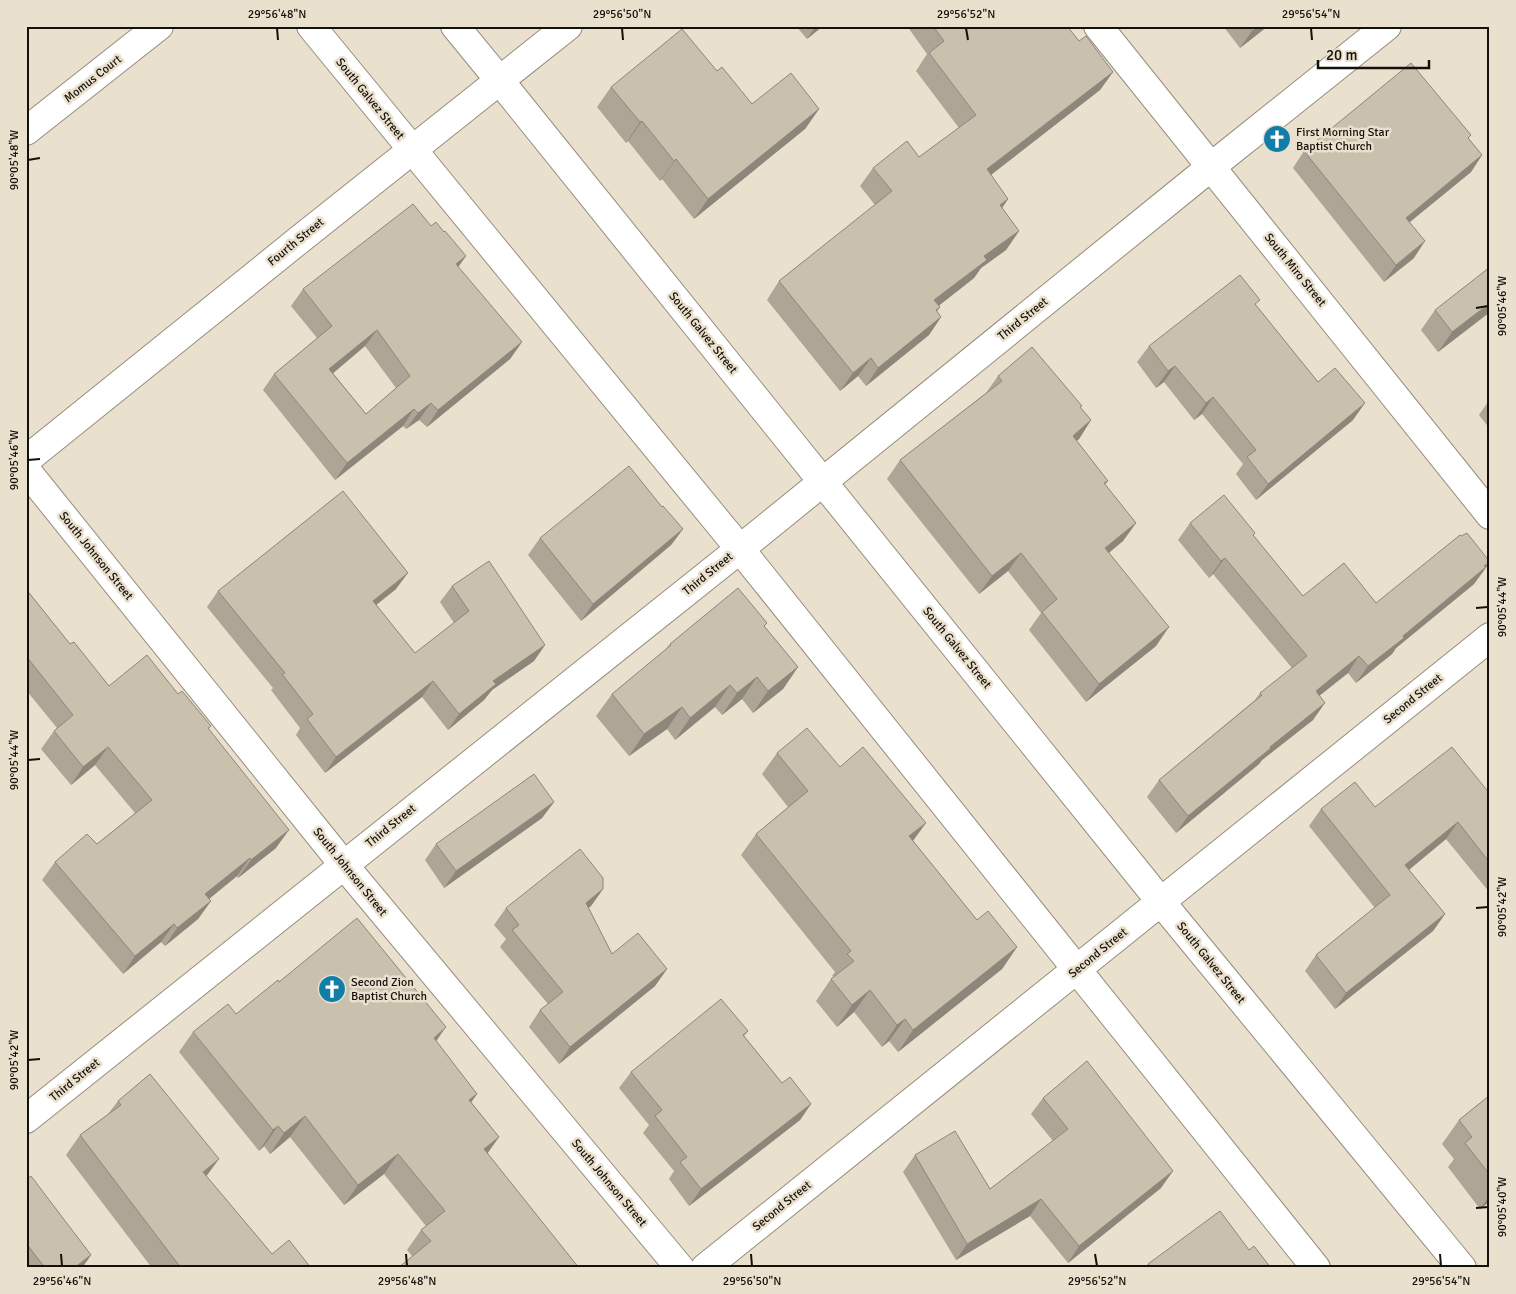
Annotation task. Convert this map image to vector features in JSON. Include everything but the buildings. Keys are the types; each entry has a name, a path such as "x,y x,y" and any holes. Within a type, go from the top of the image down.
{"street":[{"name":"Momus Court","path":"26,131 159,26"},
{"name":"South Galvez Street","path":"311,26 740,549 1316,1268"},
{"name":"South Galvez Street","path":"455,26 1161,902 1462,1268"},
{"name":"Fourth Street","path":"26,460 568,26"},
{"name":"South Miro Street","path":"1098,26 1490,515"},
{"name":"Third Street","path":"26,1119 343,864 740,549 1387,26"},
{"name":"South Johnson Street","path":"26,470 343,864 680,1268"},
{"name":"Second Street","path":"705,1268 1490,637"}],"place":[{"name":"First Morning Star Baptist Church","path":"1277,139"},
{"name":"Second Zion Baptist Church","path":"332,989"}]}
